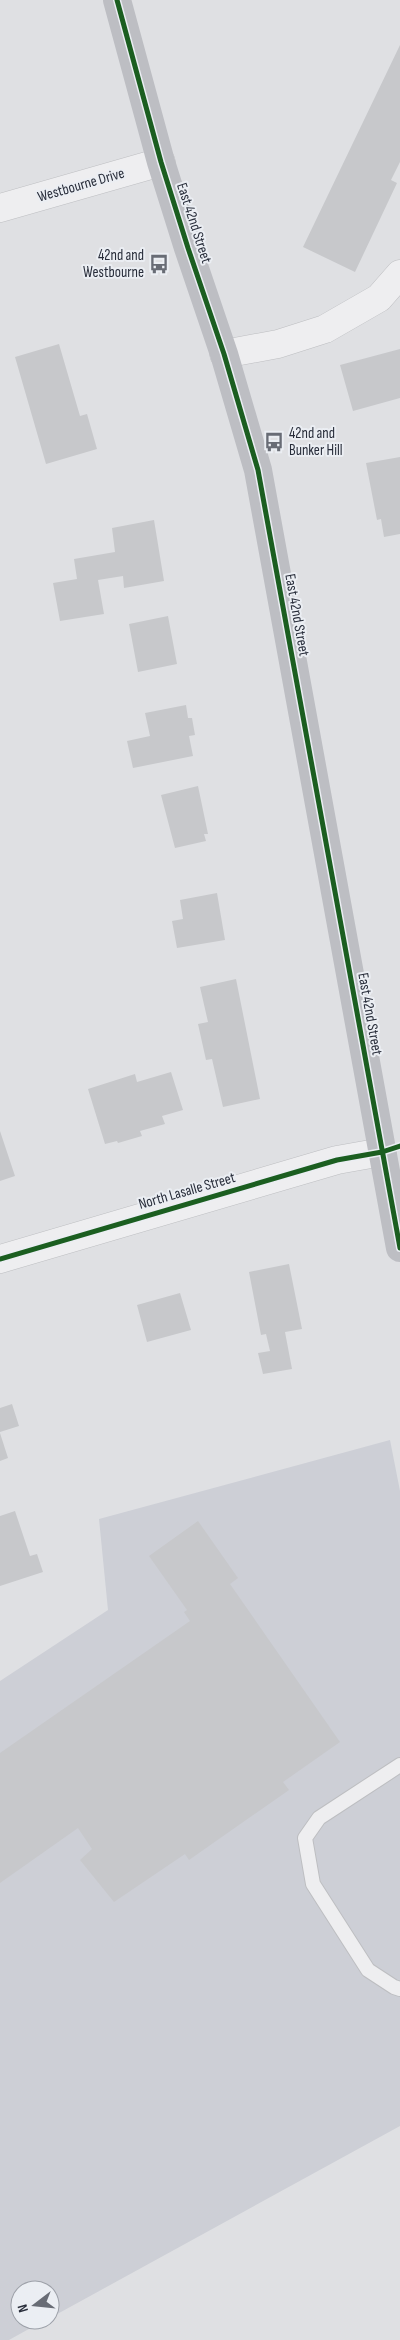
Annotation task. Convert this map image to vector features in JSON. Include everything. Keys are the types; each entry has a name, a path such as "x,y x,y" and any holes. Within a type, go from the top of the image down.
{"street":[{"name":"East 42nd Street","path":"117,0 161,162 224,354 258,470 391,1149 400,1248"},
{"name":"Westbourne Drive","path":"0,208 161,162"},
{"path":"224,354 278,344 324,329 379,298 400,274"},
{"name":"North Lasalle Street","path":"0,1259 337,1160 391,1149"}],"lane":[{"path":"400,1765 319,1818 306,1838 312,1884 368,1970 400,1989"}],"shaded area":[{"path":"390,1440 400,1491 400,2126 60,2313 60,2280 10,2280 10,2330 27,2330 9,2340 0,2340 0,1681 108,1610 99,1519"}],"building":[{"path":"400,45 400,162 391,180 397,183 355,272 303,247"},
{"path":"59,344 80,416 87,414 97,449 46,464 15,357"},
{"path":"400,349 400,398 353,411 340,365"},
{"path":"400,457 400,534 384,537 381,519 377,520 366,463"},
{"path":"154,520 164,581 124,588 123,576 98,580 104,614 60,621 53,583 77,579 74,559 115,552 112,528"},
{"path":"168,616 177,664 138,672 129,624"},
{"path":"186,705 188,718 192,718 195,735 189,736 193,756 133,768 127,741 150,736 145,713"},
{"path":"198,786 208,834 204,834 206,841 175,848 161,795"},
{"path":"217,893 225,940 177,948 172,921 183,919 180,900"},
{"path":"236,979 260,1099 223,1107 212,1059 206,1060 198,1024 208,1022 200,987"},
{"path":"171,1072 183,1110 162,1116 165,1124 140,1131 142,1136 118,1143 117,1141 105,1144 88,1089 135,1074 137,1082"},
{"path":"0,1131 15,1176 0,1181"},
{"path":"289,1264 302,1329 285,1332 292,1369 263,1374 258,1353 270,1351 266,1334 261,1335 249,1272"},
{"path":"180,1293 191,1330 147,1342 137,1305"},
{"path":"12,1404 19,1426 0,1432 0,1408"},
{"path":"0,1433 8,1458 0,1461"},
{"path":"15,1511 30,1556 37,1554 43,1572 0,1586 0,1516"},
{"path":"198,1521 238,1578 230,1584 340,1742 283,1782 289,1790 189,1860 185,1854 114,1902 80,1860 92,1849 78,1828 0,1883 0,1753 190,1621 184,1612 187,1610 149,1556"}],"cycle path":[{"path":"117,0 161,162 224,354 258,470 400,1248"},
{"path":"0,1259 337,1160 382,1152 400,1146"}],"place":[{"name":"42nd and Westbourne","path":"159,264"},
{"name":"42nd and Bunker Hill","path":"274,442"}]}
